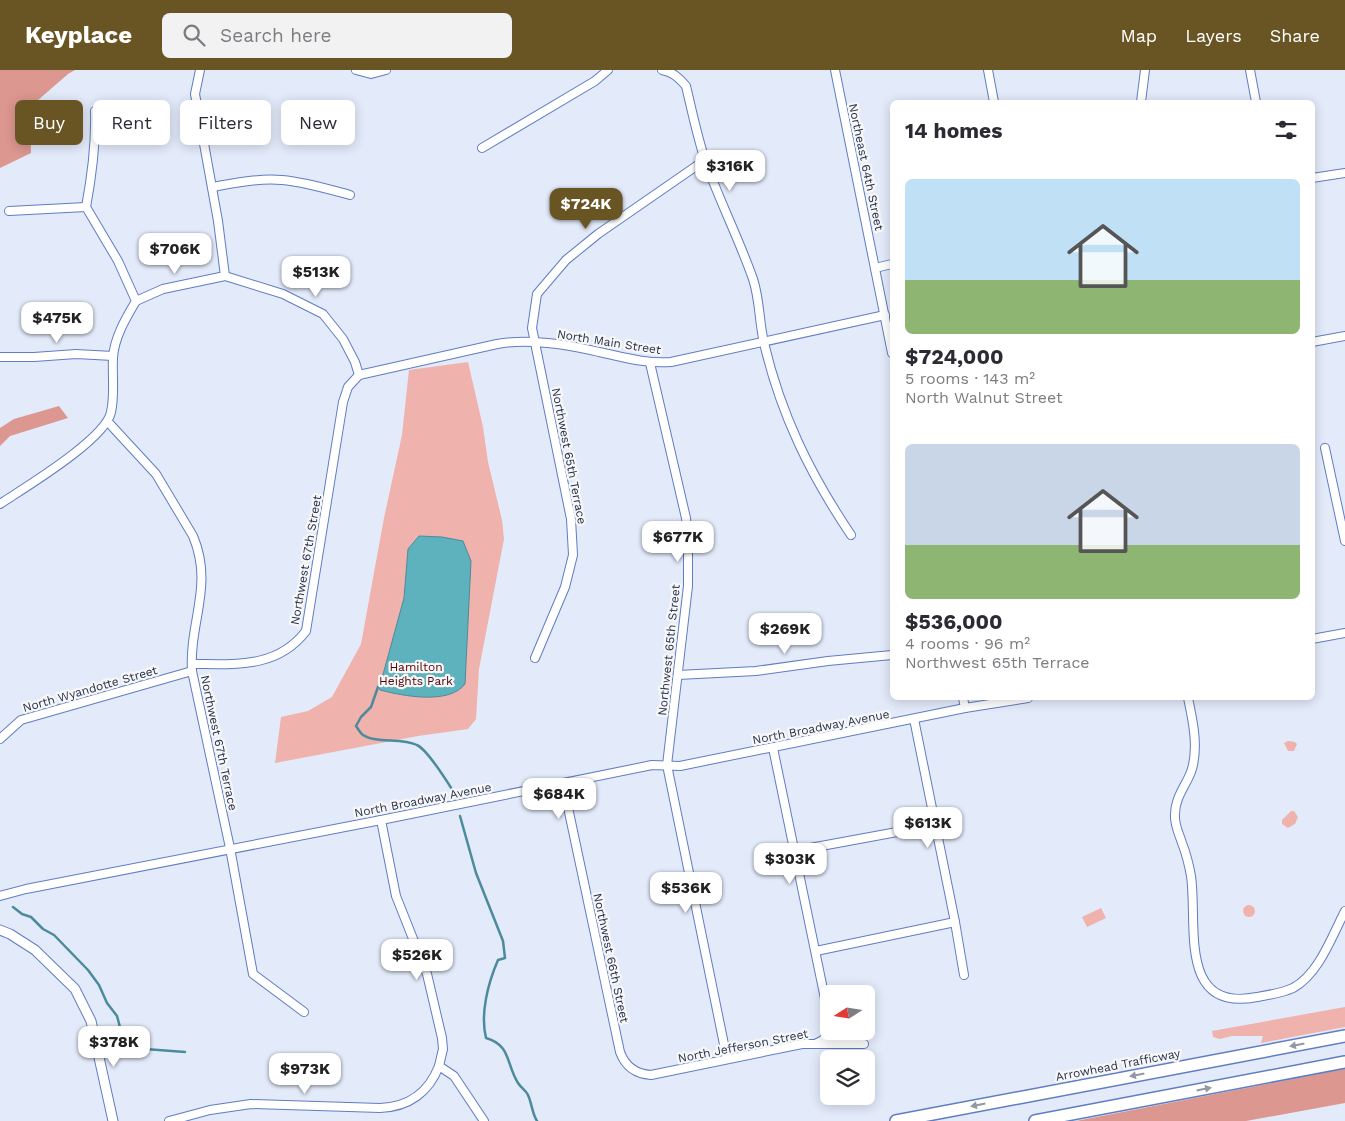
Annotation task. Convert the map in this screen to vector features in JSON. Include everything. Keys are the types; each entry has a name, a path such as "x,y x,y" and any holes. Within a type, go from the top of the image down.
{"highway":[{"name":"Arrowhead Trafficway","path":"896,1121 1345,1036"},
{"path":"1035,1121 1345,1062"}],"main road":[{"path":"0,930 35,950 75,989 93,1030 113,1121"}],"street":[{"path":"200,70 195,94 221,237 224,276"},
{"path":"356,70 371,74 386,70"},
{"path":"482,148 595,81 608,70"},
{"path":"662,70 672,73 686,86 705,160 754,281 760,307 764,342 776,387 794,435 820,487 851,535"},
{"name":"Northeast 64th Street","path":"834,70 890,342"},
{"path":"988,70 994,100"},
{"path":"1141,100 1145,70"},
{"path":"1250,70 1256,100"},
{"path":"95,145 86,207 118,261 136,302"},
{"name":"Northwest 65th Terrace","path":"535,658 565,587 573,555 571,519 532,328 537,294 566,260 624,215 705,160"},
{"path":"1315,178 1345,173"},
{"path":"212,187 254,181 280,180 297,182 350,195"},
{"path":"9,211 86,207"},
{"path":"875,268 890,264"},
{"path":"0,504 64,461 108,422 112,408 113,356 120,332 136,302 163,289 224,276 284,294 323,314 344,339 359,375"},
{"name":"North Main Street","path":"359,375 512,341 534,341 581,348 650,363 671,362 885,315"},
{"path":"1315,341 1345,336"},
{"path":"0,357 76,354 113,356"},
{"name":"Northwest 65th Street","path":"650,363 686,518 688,540 688,586 667,765"},
{"name":"Northwest 67th Street","path":"192,668 240,664 275,657 290,648 306,632 343,402 348,387 359,375"},
{"name":"Northwest 67th Terrace","path":"108,422 156,474 197,545 202,563 202,582 192,648 192,668 230,848 252,974 304,1012"},
{"path":"1325,448 1345,541"},
{"path":"1315,639 1345,632"},
{"path":"678,675 756,671 890,655"},
{"name":"North Wyandotte Street","path":"0,739 21,720 192,668"},
{"path":"963,700 965,708"},
{"name":"North Broadway Avenue","path":"0,896 26,889 230,848 381,820 652,765 680,766 965,708 1015,700"},
{"path":"1188,700 1193,725 1194,752 1191,771 1177,800 1174,816 1191,876 1197,966 1201,977 1213,991 1226,998 1242,1000 1283,992 1301,983 1316,968 1345,911"},
{"path":"914,719 964,975"},
{"path":"773,748 823,985"},
{"path":"667,765 727,1059"},
{"name":"Northwest 66th Street","path":"563,784 620,1052 624,1061 630,1067"},
{"path":"169,1121 210,1110 251,1104 380,1108 397,1106 413,1099 434,1080 443,1049 438,1020 427,974 396,896 381,820"},
{"path":"794,851 935,825"},
{"path":"816,951 955,922"},
{"path":"817,1043 823,1040"},
{"name":"North Jefferson Street","path":"630,1067 641,1073 651,1075 779,1048 817,1043 864,1044"},
{"path":"439,1066 454,1076 484,1121"}],"green space":[{"name":"Hamilton Heights Park","path":"468,362 502,520 504,539 479,669 476,719 468,729 418,736 275,763 281,717 308,711 332,697 361,644 384,518 402,435 409,370"},
{"path":"1288,741 1297,744 1294,751 1288,751 1284,743"},
{"path":"1291,811 1294,811 1298,817 1295,824 1288,828 1282,824 1282,820"},
{"path":"1247,905 1251,905 1255,911 1251,917 1247,917 1243,913 1243,909"},
{"path":"1101,908 1106,918 1087,927 1082,917"},
{"path":"1345,1007 1345,1027 1261,1043 1263,1036 1232,1036 1220,1039 1213,1037 1212,1031"}],"shaded area":[{"path":"0,70 75,70 38,100 15,100 15,145 31,145 31,153 0,168"},
{"path":"59,406 68,418 10,436 0,446 0,428 14,419"},
{"path":"1345,1069 1345,1103 1246,1121 1076,1121"}],"water":[{"path":"419,536 442,537 463,541 471,561 465,684 458,691 437,697 401,695 380,690 378,687 404,598 408,549"}],"waterway":[{"path":"378,687 371,707 361,717 356,726 363,735 369,738 404,741 422,748 455,794"},
{"path":"460,816 476,873 503,941 505,958 498,960 488,988 484,1019 486,1038 494,1041 504,1050 514,1076 528,1095 537,1121"},
{"path":"13,907 22,914 31,917 43,929 54,935 88,970 99,985 107,1003 117,1016 121,1031 131,1041 145,1049 185,1052"}]}
